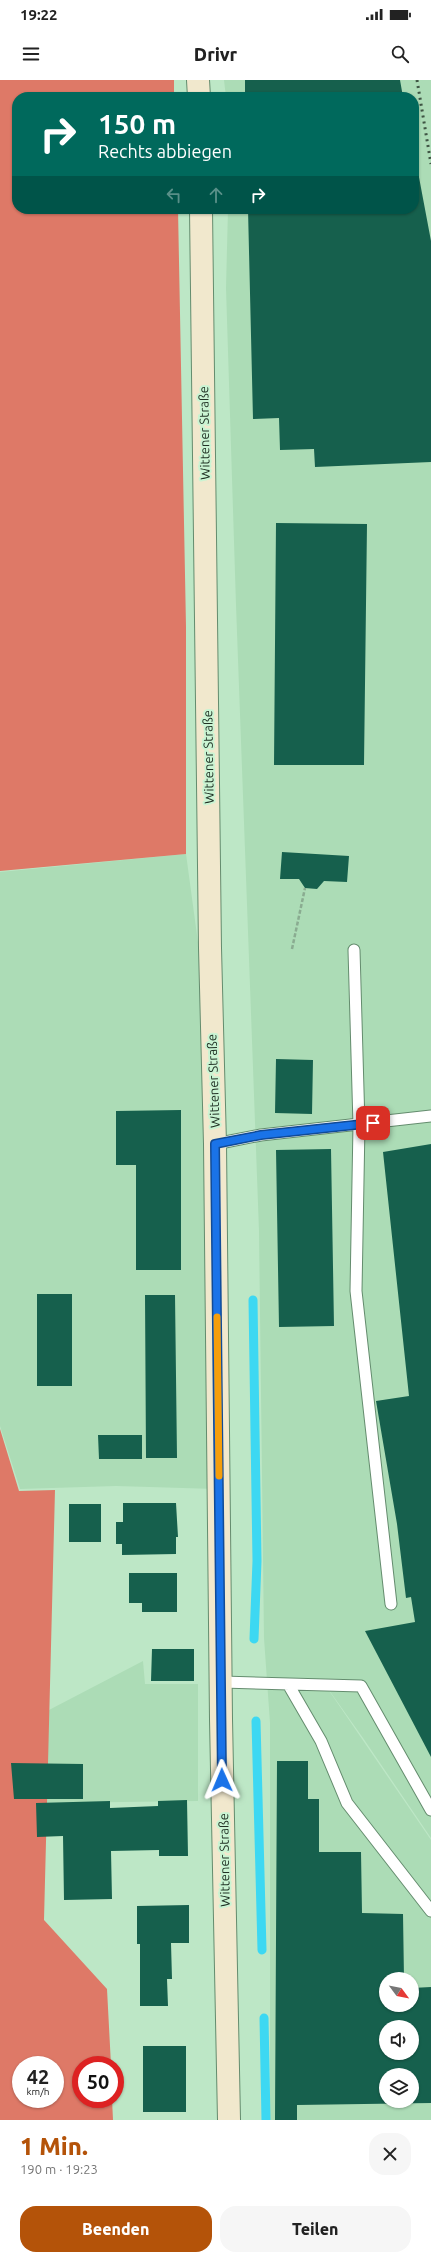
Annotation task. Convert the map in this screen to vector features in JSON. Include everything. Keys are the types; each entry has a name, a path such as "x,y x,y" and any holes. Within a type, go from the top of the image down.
{"main road":[{"path":"198,80 199,92"},
{"name":"Wittener Straße","path":"201,214 210,948 215,1144 229,2120"}],"lane":[{"path":"354,950 358,1125 356,1291 391,1604"},
{"path":"215,1144 261,1135 431,1116"},
{"path":"222,1682 361,1686 431,1810"},
{"path":"288,1684 321,1741 347,1803 431,1911"}],"path":[{"path":"292,949 305,888"}],"shaded area":[{"path":"0,80 174,80 174,92 12,92 12,214 178,214 186,627 186,854 0,871"},
{"path":"224,80 431,80 431,1838 319,1676 431,1840 431,2120 270,2120 270,1723 264,1638 259,1231 226,288 228,214 419,214 419,92 225,92"},
{"path":"186,854 210,1031 216,1489 116,1486 20,1489 0,1426 0,872"},
{"path":"0,1429 19,1491 55,1490 44,1920 107,1989 111,2056 72,2056 72,2108 112,2108 113,2120 0,2120"},
{"path":"143,1661 145,1684 198,1684 198,1801 46,1803 49,1710"}],"building":[{"path":"245,80 400,80 402,92 245,92"},
{"path":"419,177 431,241 431,462 315,467 314,449 280,450 279,418 253,419 248,214 419,214"},
{"path":"276,523 367,524 364,765 274,765"},
{"path":"282,852 349,856 347,882 324,881 317,889 305,888 299,879 280,879"},
{"path":"276,1059 313,1060 312,1114 275,1113"},
{"path":"181,1110 181,1270 136,1270 136,1165 116,1165 116,1111"},
{"path":"431,1144 431,1757 365,1631 415,1622 411,1597 406,1598 397,1524 376,1401 409,1396 383,1152"},
{"path":"331,1149 334,1326 279,1327 276,1150"},
{"path":"37,1294 72,1294 72,1386 37,1386"},
{"path":"145,1295 175,1295 177,1458 146,1458"},
{"path":"98,1435 142,1435 142,1459 99,1459"},
{"path":"123,1503 176,1503 178,1537 176,1537 176,1554 122,1555 122,1544 116,1544 116,1522 123,1522"},
{"path":"69,1504 101,1504 101,1542 69,1542"},
{"path":"129,1573 177,1573 177,1612 142,1612 142,1603 129,1603"},
{"path":"152,1649 194,1649 194,1681 151,1681"},
{"path":"277,1761 308,1761 308,1799 319,1799 319,1852 361,1852 362,1913 403,1914 404,1972 379,1972 379,2012 419,2012 419,1988 431,1987 431,2103 419,2103 419,2068 379,2068 379,2104 297,2105 297,2120 275,2120"},
{"path":"11,1763 83,1764 83,1799 14,1799"},
{"path":"187,1800 188,1856 159,1856 159,1850 111,1851 112,1899 64,1900 63,1836 37,1837 36,1803 110,1801 110,1808 158,1806 158,1801"},
{"path":"189,1905 189,1943 171,1943 172,1979 167,1979 168,2006 140,2006 140,1944 137,1944 137,1906"},
{"path":"143,2046 186,2046 186,2112 143,2112"}],"waterway":[{"path":"253,1300 257,1561 254,1639"},
{"path":"256,1721 262,1950"},
{"path":"264,2018 266,2120"}],"railway":[{"path":"417,80 431,164"}],"slow traffic":[{"path":"217,1317 219,1476"}],"route":[{"path":"222,1780 215,1144 261,1135 373,1123"}]}
